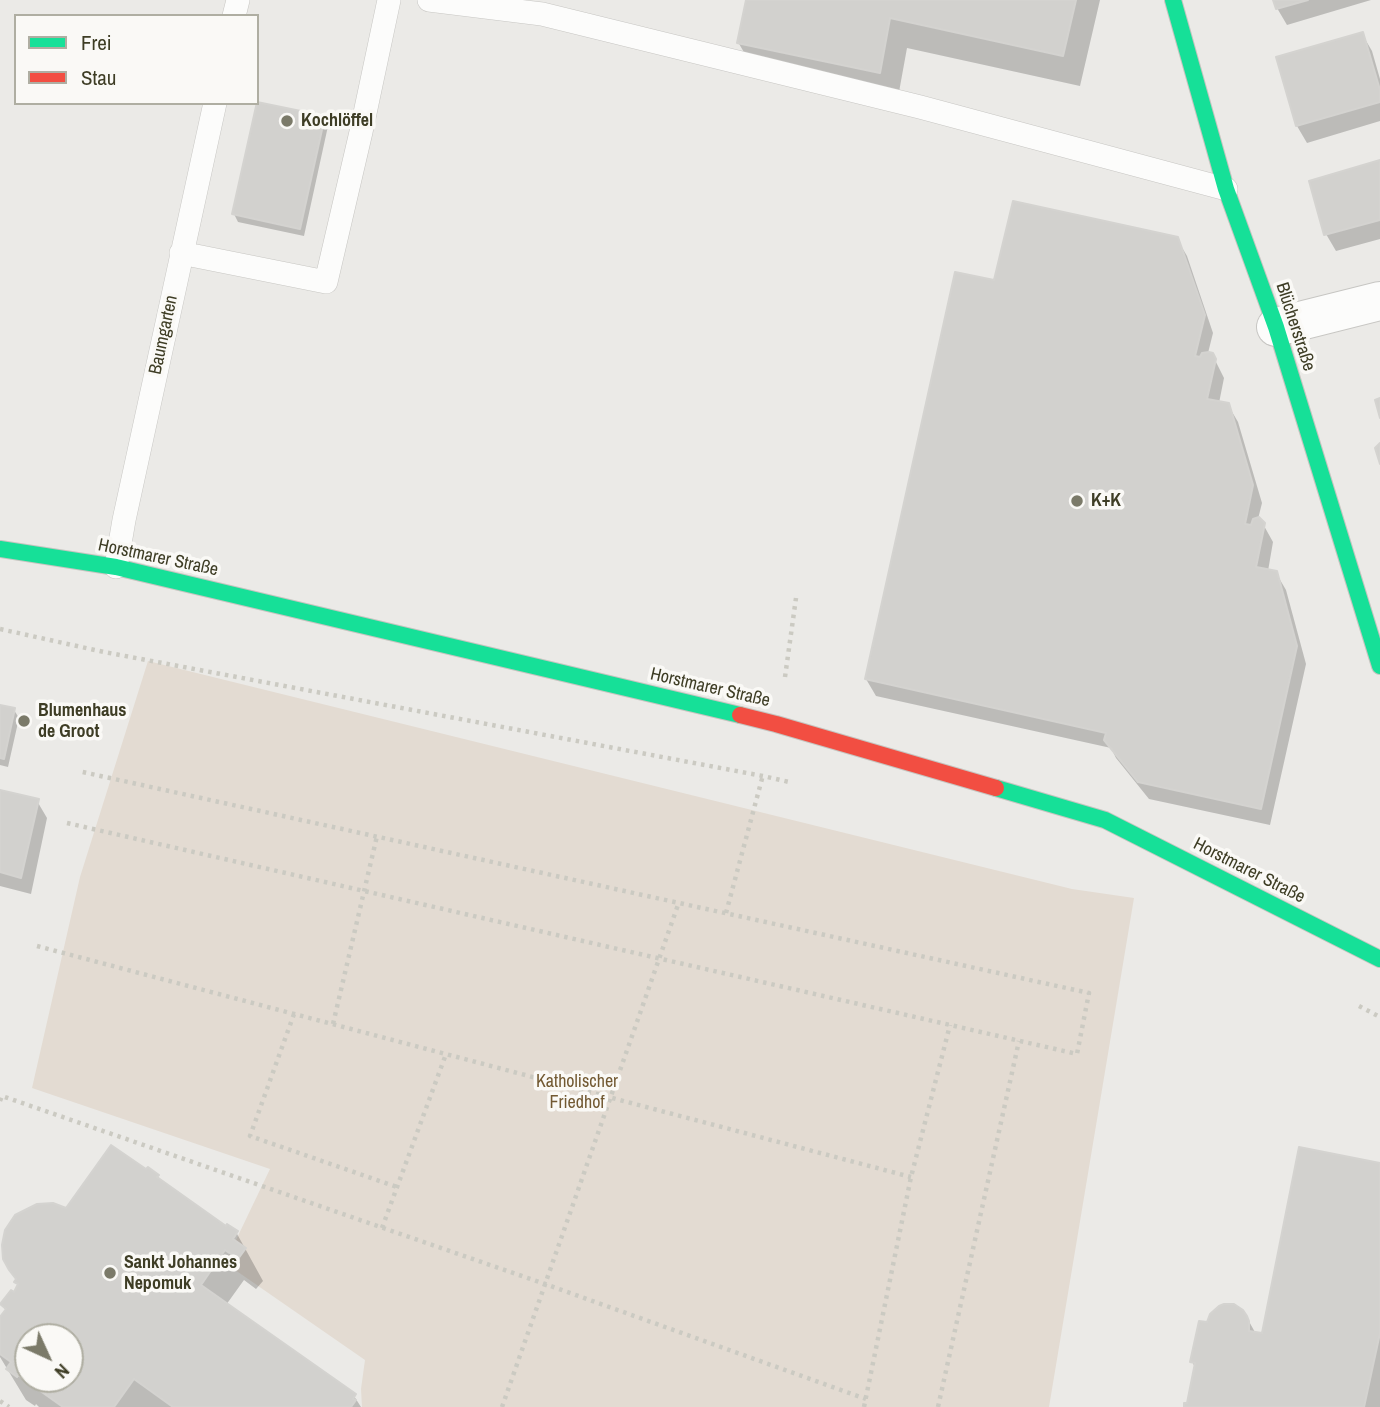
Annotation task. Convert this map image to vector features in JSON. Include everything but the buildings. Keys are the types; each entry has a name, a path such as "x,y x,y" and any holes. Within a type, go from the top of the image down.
{"main road":[{"name":"Blücherstraße","path":"1173,0 1226,189 1276,327 1380,666"},
{"name":"Horstmarer Straße","path":"0,549 116,567 776,723 1105,820 1380,958"}],"street":[{"path":"1276,327 1380,301"}],"lane":[{"path":"181,253 326,282 389,0"},
{"path":"429,0 542,14 920,107 1226,189"},
{"name":"Baumgarten","path":"116,567 215,105"}],"path":[{"path":"785,676 796,598"},
{"path":"0,629 104,652 790,782"},
{"path":"67,822 1077,1054 1089,993 78,771"},
{"path":"726,913 763,776"},
{"path":"333,1024 377,836"},
{"path":"502,1407 679,902"},
{"path":"37,946 911,1177"},
{"path":"1357,1004 1380,1017"},
{"path":"294,1014 250,1136 397,1187"},
{"path":"864,1407 911,1177 950,1024"},
{"path":"937,1407 1019,1041"},
{"path":"383,1227 446,1054"},
{"path":"0,1101 2,1096 866,1398"},
{"path":"0,1401 9,1407"}],"green space":[{"name":"Katholischer Friedhof","path":"148,661 1072,889 1134,898 1049,1407 362,1407 361,1389 365,1360 225,1263 270,1169 32,1088 80,877"}],"traffic: fast":[{"path":"1173,0 1226,189 1276,327 1380,666"},
{"path":"0,549 116,567 740,715"},
{"path":"996,788 1105,820 1380,959"}],"traffic: jam":[{"path":"740,715 996,788"}],"place":[{"name":"Kochlöffel","path":"287,121"},
{"name":"K+K","path":"1077,501"},
{"name":"Blumenhaus de Groot","path":"24,721"},
{"name":"Sankt Johannes Nepomuk","path":"110,1273"}]}
